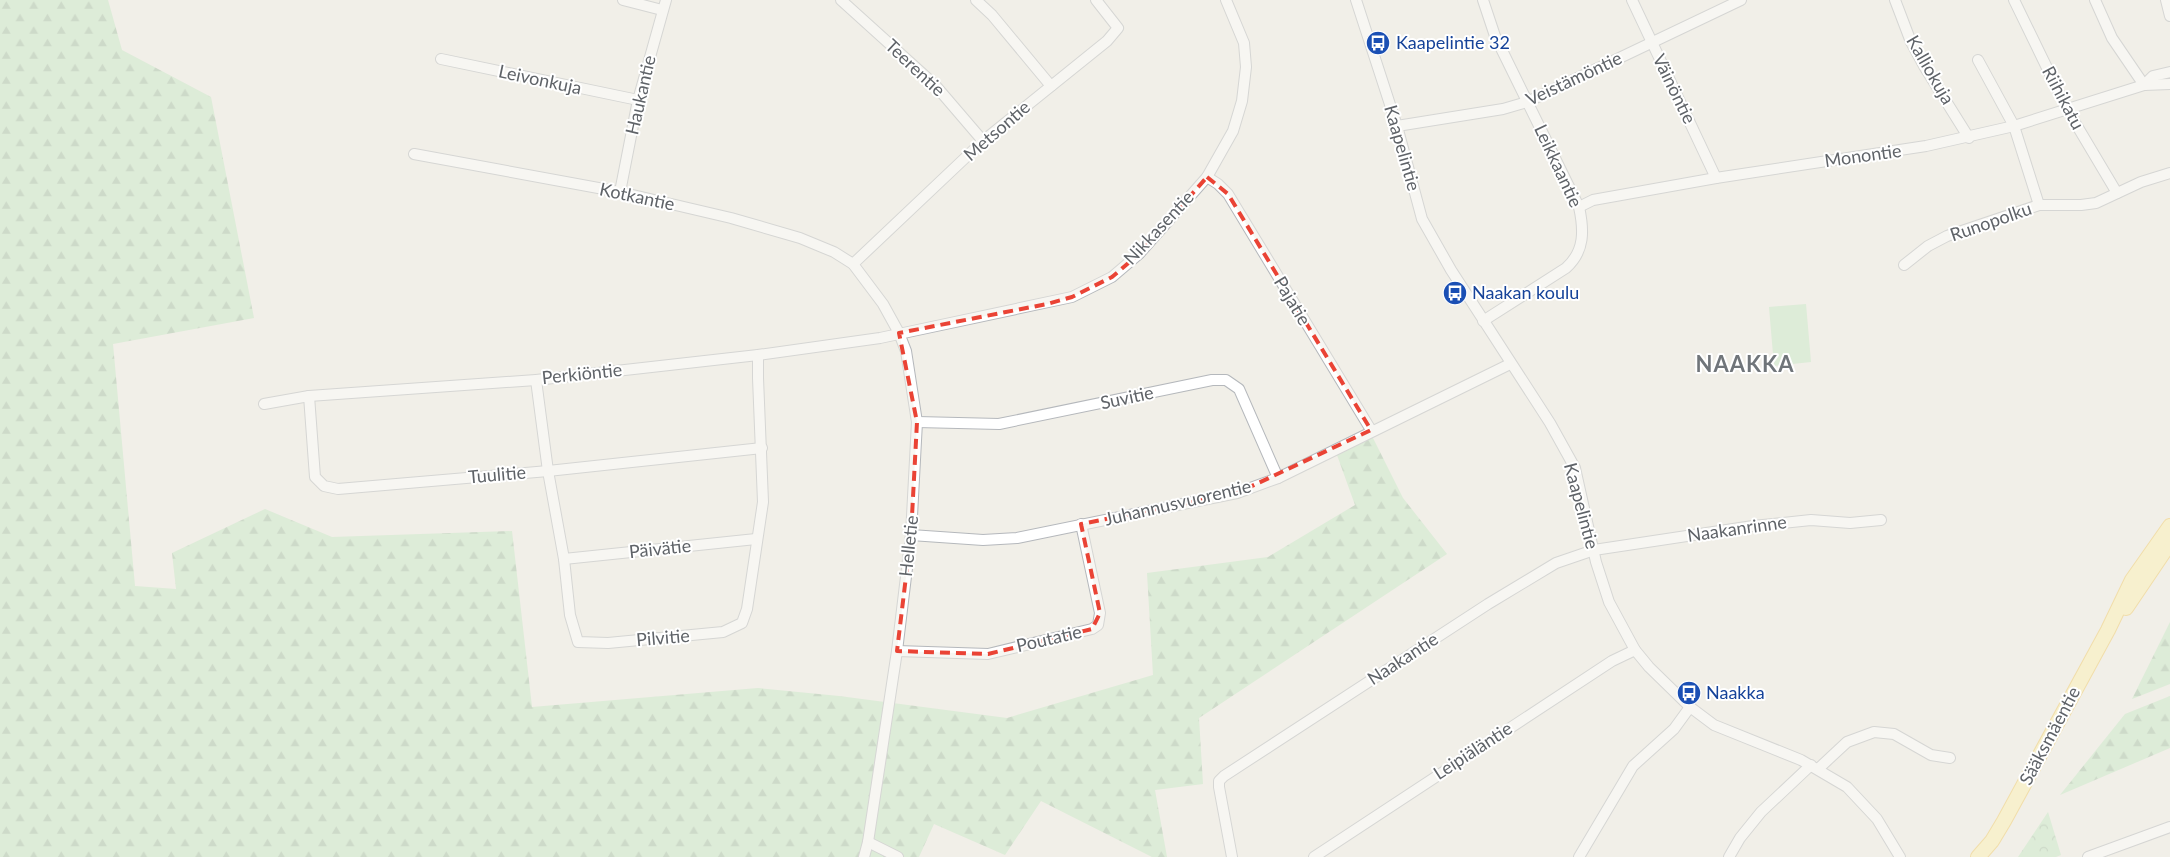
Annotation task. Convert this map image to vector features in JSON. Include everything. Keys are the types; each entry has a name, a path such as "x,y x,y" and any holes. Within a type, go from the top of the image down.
{"main road":[{"name":"Sääksmäentie","path":"1987,857 1992,841 2108,630 2132,580 2170,526"},
{"name":"Sääksmäentie","path":"2108,630 2170,544"},
{"name":"Sääksmäentie","path":"1978,857 1992,841"}],"street":[{"path":"622,0 664,5"},
{"name":"Teerentie","path":"841,0 934,86 984,141"},
{"path":"976,0 992,14 1051,86"},
{"name":"Metsontie","path":"853,264 984,141 1107,41 1118,28 1096,0"},
{"name":"Nikkasentie","path":"899,334 1047,304 1072,297 1112,277 1139,254 1207,177 1233,131 1242,101 1246,67 1244,43 1226,0"},
{"name":"Kaapelintie","path":"1356,0 1397,126 1412,187 1426,228 1510,364 1550,423 1575,468 1594,550 1609,602 1635,650 1649,667 1690,707 1714,725 1814,767 1846,787 1877,819 1897,856"},
{"name":"Leikkaantie","path":"1483,0 1495,36 1579,207 1583,226 1581,244 1574,261 1483,321"},
{"name":"Väinöntie","path":"1632,0 1716,178"},
{"name":"Veistämöntie","path":"1397,126 1503,109 1527,102 1740,0"},
{"name":"Kalliokuja","path":"1895,0 1911,42 1969,138"},
{"name":"Riihikatu","path":"2014,0 2067,109 2117,193"},
{"path":"2095,0 2112,38 2144,86"},
{"path":"2166,0 2170,16"},
{"name":"Haukantie","path":"620,192 638,100 664,5"},
{"name":"Leivonkuja","path":"441,59 638,100"},
{"path":"1978,60 2014,126 2039,205"},
{"name":"Monontie","path":"2144,86 2153,76 2170,72"},
{"name":"Monontie","path":"1579,207 1593,200 1716,178 1969,138 2144,86 2170,84"},
{"name":"Kotkantie","path":"414,154 620,192 731,218 800,238 834,252 853,264"},
{"name":"Runopolku","path":"1904,264 1928,246 1946,236 2039,205 2081,205 2096,202 2141,182 2170,173"},
{"name":"Pajatie","path":"1207,177 1228,194 1371,430"},
{"name":"Helletie","path":"853,264 878,295 899,334 906,352 917,422 911,535 897,651 868,842 864,857"},
{"name":"Perkiöntie","path":"264,404 309,396 536,380 758,355 899,334"},
{"name":"Pilvitie","path":"536,380 548,471 564,559 570,615 578,642 608,644 724,632 742,623 747,609 763,502 758,355"},
{"name":"Juhannusvuorentie","path":"911,535 984,540 1017,538 1237,493 1278,478 1371,430 1510,364"},
{"name":"Suvitie","path":"917,422 999,424 1212,380 1226,380 1239,389 1278,478"},
{"name":"Tuulitie","path":"309,396 315,477 324,486 338,489 548,471 762,448"},
{"name":"Naakanrinne","path":"1594,550 1753,526 1811,520 1850,523 1881,520"},
{"name":"Poutatie","path":"897,651 988,654 1092,629 1098,625 1100,613 1081,524"},
{"name":"Päivätie","path":"564,559 756,539"},
{"name":"Naakantie","path":"1232,857 1219,781 1224,776 1488,604 1556,563 1594,550"},
{"name":"Leipiäläntie","path":"1314,857 1612,660 1635,650"},
{"path":"1579,857 1633,766 1674,729 1690,707"},
{"path":"1730,857 1740,838 1761,812 1847,742 1874,732 1894,734 1931,755 1950,758"},
{"path":"2088,857 2170,827"},
{"path":"868,842 898,857"}],"highlighted area":[{"path":"1207,177 1228,194 1371,430 1237,493 1081,524 1100,613 1092,629 988,654 897,651 911,535 917,422 899,333 1047,304 1072,297 1112,277 1139,254"}],"green space":[{"path":"0,0 108,0 122,50 211,97 254,318 113,344 135,586 176,589 172,553 265,509 332,537 512,531 532,707 758,688 839,696 1007,718 1153,675 1147,573 1268,557 1355,505 1337,455 1372,436 1403,498 1447,554 1199,718 1203,784 1155,790 1167,857 1152,857 1041,801 1005,855 934,824 919,857 0,857"},
{"path":"1806,304 1811,362 1774,366 1769,307"},
{"path":"2170,622 2170,684 2132,699"},
{"path":"2170,696 2170,748 2060,795 2125,714"},
{"path":"2048,812 2061,855 2056,857 2018,857"}],"place":[{"name":"Kaapelintie 32","path":"1378,43"},
{"name":"Naakan koulu","path":"1455,293"},
{"name":"Naakka","path":"1689,693"}],"district":[{"name":"NAAKKA","path":"1745,364"}]}
